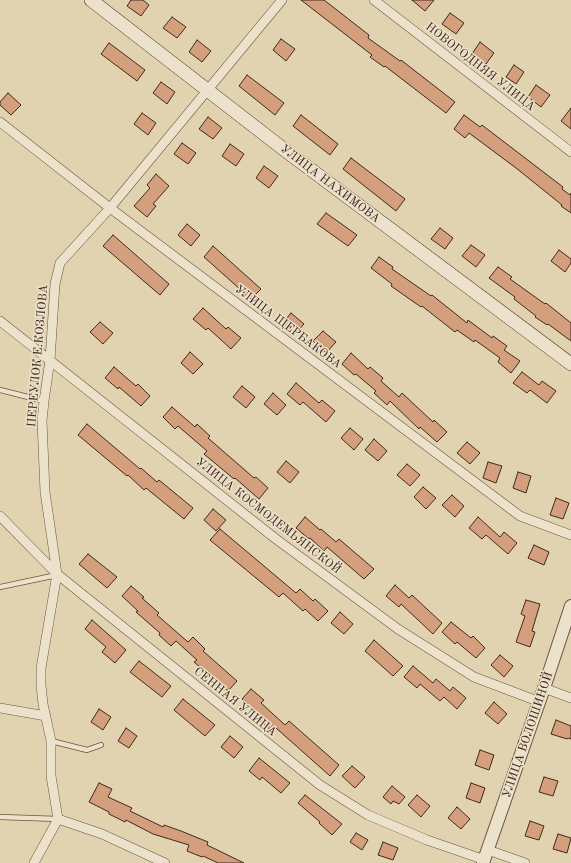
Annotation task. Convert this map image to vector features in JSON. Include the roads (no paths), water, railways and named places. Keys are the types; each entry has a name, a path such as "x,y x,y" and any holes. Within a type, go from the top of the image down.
{"main road":[{"name":"УЛИЦА НАХИМОВА","path":"92,0 286,151 571,364"}],"street":[{"name":"ПЕРЕУЛОК Е.КОЗЛОВА","path":"58,819 52,776 51,741 40,685 41,668 57,574 45,492 42,421 50,360 55,284 60,263 110,208 282,0"},
{"name":"НОВОГОДНЯЯ УЛИЦА","path":"374,0 571,152"},
{"name":"УЛИЦА ЩЕРБАКОВА","path":"0,122 110,208 520,516 571,535"},
{"name":"УЛИЦА КОСМОДЕМЬЯНСКОЙ","path":"0,321 276,539 398,629 474,677 540,702"},
{"name":"СЕННАЯ УЛИЦА","path":"0,516 57,574 298,768 335,795 368,815 396,828 485,858 525,863"},
{"name":"УЛИЦА ВОЛОШИНОЙ","path":"485,858 540,702 571,606"},
{"path":"544,688 571,698"},
{"path":"0,708 46,716"},
{"path":"34,863 58,819 102,834 165,863"}],"lane":[{"path":"0,390 44,401"},
{"path":"0,587 57,574"},
{"path":"51,741 81,749 94,749 101,746"},
{"path":"0,817 58,819"}]}
